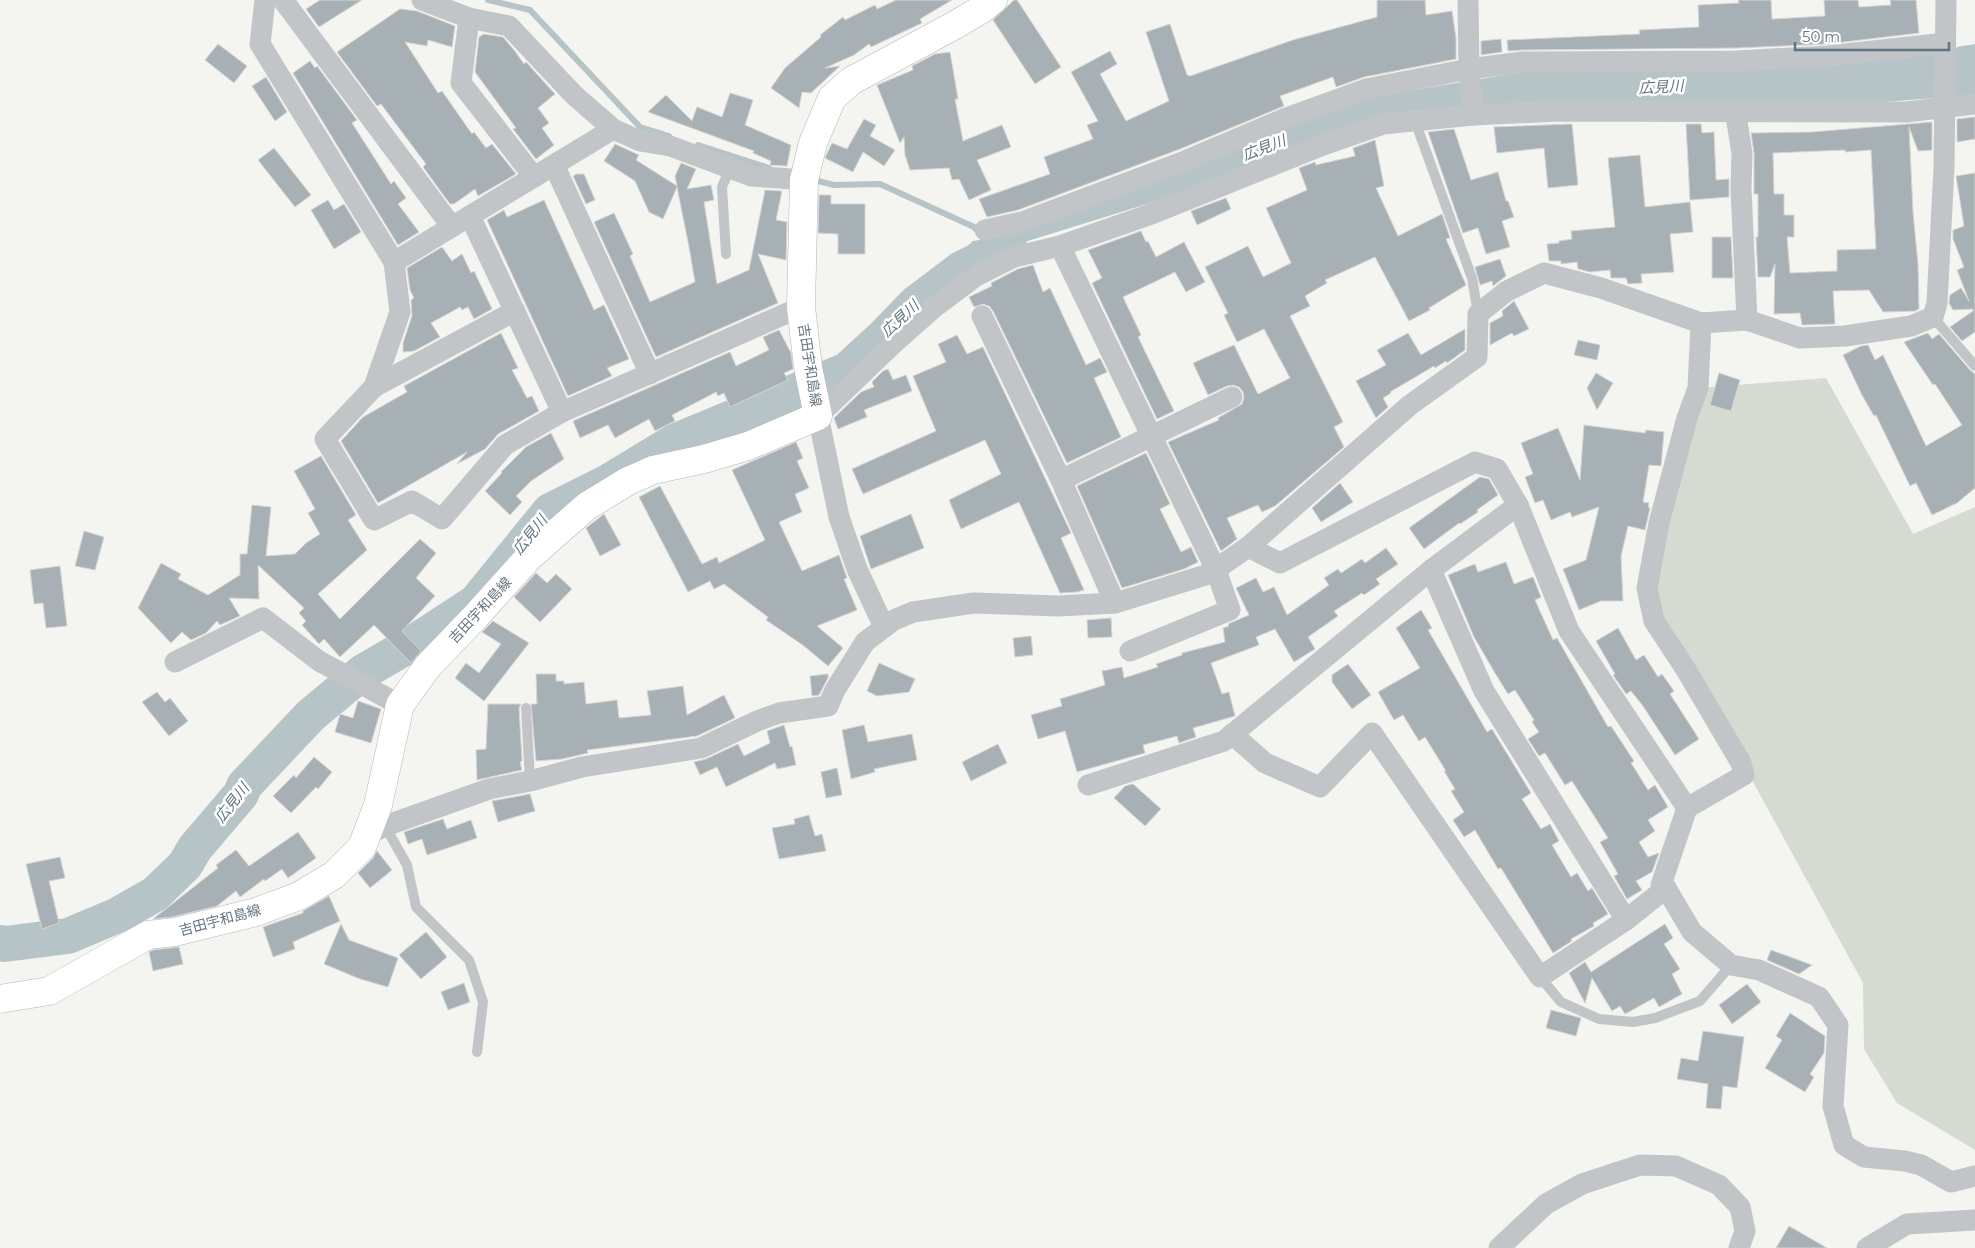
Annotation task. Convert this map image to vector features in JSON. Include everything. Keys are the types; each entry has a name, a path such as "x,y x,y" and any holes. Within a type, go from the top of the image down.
{"main road":[{"name":"吉田宇和島線","path":"0,999 49,991 148,935 175,932 238,916 299,896 334,875 376,831 378,805 400,705 428,666 529,557 588,506 628,481 653,470 704,459 748,446 817,407 808,368 801,307 804,180 813,142 832,98 850,81 955,25 993,0"}],"street":[{"path":"265,0 260,44 394,262 400,312 374,387"},
{"path":"283,0 452,227"},
{"path":"422,0 469,18 509,26 574,95 613,129 640,141 670,146 752,176 804,180"},
{"path":"1468,0 1469,73 1473,112"},
{"path":"376,831 489,789 530,781 582,767 701,748 757,721 779,713 828,706 835,690 865,642 894,620 913,612 974,603 1058,606 1115,603 1209,574 1248,547 1410,405 1477,357 1478,314 1507,291 1544,273 1602,288 1701,323 1747,320 1800,338 1846,336 1911,326 1933,317 1937,303 1944,168 1946,0"},
{"path":"469,18 461,83 534,177"},
{"path":"985,230 1022,222 1185,162 1286,118 1366,89 1469,73 1522,62 1737,60 1828,56 1945,46"},
{"path":"884,627 857,569 839,516 817,407 936,306 976,276 1014,257 1060,246 1154,213 1383,124 1473,112 1735,110 1906,112 1945,103 1975,104"},
{"path":"1735,110 1742,153 1741,189 1747,320"},
{"path":"394,262 613,129"},
{"path":"554,165 650,374"},
{"path":"470,216 562,412"},
{"path":"1060,246 1216,570 1230,610 1130,651"},
{"path":"515,311 374,387 325,439 374,520 412,501 442,519 505,446 562,412 801,307"},
{"path":"982,316 1061,480 1115,603"},
{"path":"1701,323 1698,388 1687,418 1659,523 1647,588 1654,621 1685,668 1736,755 1744,774 1687,808 1662,885 1666,888 1692,932 1731,965 1759,970 1819,997 1838,1025 1833,1106 1844,1146 1864,1157 1905,1161 1921,1166 1951,1182 1975,1176"},
{"path":"1061,480 1232,396"},
{"path":"1248,547 1280,563 1475,462 1497,469 1518,505 1569,631 1687,808"},
{"path":"1088,785 1224,741 1431,570 1518,505"},
{"path":"1431,570 1484,691 1626,920"},
{"path":"174,662 263,618 319,661 400,705"},
{"path":"1232,734 1265,763 1320,788 1372,733 1540,978 1626,920 1666,888"},
{"path":"1499,1248 1546,1204 1582,1184 1640,1165 1676,1166 1719,1185 1740,1207 1746,1231 1739,1248"},
{"path":"1867,1248 1907,1224 1975,1220"}],"lane":[{"path":"1415,121 1472,278 1478,314"},
{"path":"726,254 722,187 730,168"},
{"path":"1933,317 1975,366"},
{"path":"526,708 530,781"},
{"path":"376,831 408,865 416,907 469,960 483,1002 477,1052"},
{"path":"1540,978 1561,1002 1599,1020 1633,1022 1655,1018 1700,1001 1731,965"}],"shaded area":[{"path":"1826,378 1913,534 1975,507 1975,1150 1897,1103 1864,1049 1863,983 1647,588 1698,388"}],"water":[{"path":"1975,44 1975,95 1883,102 1412,113 1147,204 1018,244 970,273 956,257 973,241 1002,237 1360,99 1528,71 1954,51 1957,47"}],"building":[{"path":"320,0 362,0 319,27 306,9"},
{"path":"896,0 952,0 920,19 922,23 871,47 869,44 854,55 825,68 840,66 811,93 802,92 799,108 771,88 785,68 821,37 820,35 843,17 845,20 875,5 877,9"},
{"path":"1014,0 1017,0 1061,67 1035,84 993,20"},
{"path":"1377,0 1425,0 1426,15 1452,11 1456,38 1456,59 1364,77 1336,87 1333,77 1280,96 1284,106 1180,149 1018,210 987,217 979,199 1050,174 1044,157 1093,139 1087,125 1098,121 1071,72 1110,51 1117,64 1100,74 1126,121 1169,101 1146,32 1170,24 1187,75 1190,76 1293,40 1377,17"},
{"path":"1738,0 1771,0 1772,19 1825,16 1824,0 1858,0 1859,7 1891,5 1890,0 1916,0 1919,33 1827,44 1737,48 1508,51 1507,40 1640,34 1639,30 1699,27 1698,5 1739,3"},
{"path":"400,9 417,11 455,26 452,47 428,40 427,46 405,42 438,93 442,91 472,134 474,132 486,148 492,144 516,174 478,196 475,189 454,204 450,204 423,167 426,164 381,104 377,106 337,52"},
{"path":"484,34 503,37 524,64 526,62 555,94 538,108 549,123 542,128 554,145 536,159 513,129 516,128 475,72 479,37"},
{"path":"1501,39 1502,52 1481,55 1481,41"},
{"path":"218,44 247,66 234,83 205,60"},
{"path":"950,52 958,99 955,99 963,141 1002,125 1011,147 977,160 991,190 969,200 959,179 952,180 949,168 910,170 905,155 904,137 900,143 877,85 913,70 912,66 935,54"},
{"path":"310,61 315,68 317,66 357,120 352,123 391,184 394,181 406,198 398,204 419,232 398,245 293,73"},
{"path":"266,77 287,112 275,121 252,86"},
{"path":"730,93 753,100 745,125 791,145 787,166 770,165 771,161 753,153 754,151 648,112 666,95 692,121 697,107 722,117"},
{"path":"1975,117 1975,139 1957,142 1957,119"},
{"path":"864,119 876,125 870,136 895,150 884,166 863,152 853,172 825,158 832,143 847,149"},
{"path":"1932,122 1932,150 1918,151 1909,127 1919,309 1915,311 1883,312 1869,290 1833,291 1835,324 1802,325 1800,313 1774,314 1775,264 1770,277 1758,277 1756,237 1758,237 1758,194 1754,194 1754,153 1751,133 1812,132","holes":["1845,150 1845,152 1871,150 1876,249 1837,250 1837,271 1790,273 1787,237 1794,237 1794,215 1784,215 1784,194 1774,194 1773,153"]},
{"path":"1572,124 1578,185 1548,188 1544,148 1497,153 1494,127"},
{"path":"1686,124 1701,124 1702,133 1714,132 1716,180 1729,179 1729,197 1690,200"},
{"path":"1454,129 1471,180 1498,172 1506,201 1508,201 1514,217 1502,221 1510,247 1486,254 1478,228 1463,233 1428,132"},
{"path":"1375,140 1384,186 1376,188 1398,236 1442,214 1450,238 1446,239 1466,285 1429,308 1430,310 1409,321 1375,257 1325,280 1327,283 1305,296 1310,306 1290,316 1343,422 1334,427 1344,447 1275,506 1262,512 1258,505 1227,518 1237,539 1221,551 1168,442 1219,420 1218,418 1242,404 1244,397 1239,387 1233,385 1208,395 1193,363 1234,345 1258,394 1290,378 1264,329 1237,342 1224,315 1228,313 1205,267 1248,246 1263,277 1291,263 1266,208 1307,190 1299,168 1315,162 1316,165 1355,156 1353,148"},
{"path":"615,144 639,155 636,160 677,186 675,176 681,163 696,169 687,189 711,185 714,200 704,202 717,284 749,270 765,190 782,191 776,220 787,222 786,260 758,254 778,303 656,357 594,222 614,213 633,254 630,256 650,302 695,282 689,247 677,187 663,219 649,212 635,181 604,161"},
{"path":"274,148 311,195 295,207 258,160"},
{"path":"1640,155 1645,207 1690,202 1693,232 1670,234 1674,272 1641,274 1642,283 1628,284 1626,278 1611,278 1610,270 1590,272 1578,269 1577,262 1561,264 1561,261 1549,261 1547,244 1572,239 1571,231 1615,227 1608,158"},
{"path":"1975,173 1975,332 1962,341 1950,327 1973,311 1973,309 1953,310 1949,303 1950,295 1961,288 1969,301 1957,270 1964,267 1953,239 1953,230 1964,226 1956,176"},
{"path":"584,174 595,200 586,204 573,176"},
{"path":"819,195 831,195 831,204 865,204 865,254 838,254 838,234 818,233"},
{"path":"1226,198 1231,209 1197,225 1191,211"},
{"path":"328,200 334,210 344,204 361,232 334,249 311,210"},
{"path":"544,200 594,310 604,305 629,359 607,368 612,376 568,396 487,220 504,210 507,217"},
{"path":"1141,231 1156,257 1184,242 1205,282 1186,292 1175,272 1123,297 1141,335 1138,337 1174,411 1157,419 1092,283 1102,278 1088,250"},
{"path":"1712,237 1731,237 1733,278 1712,278"},
{"path":"442,247 452,261 462,254 471,273 474,271 492,309 474,319 468,307 462,310 460,307 431,323 440,337 414,351 403,352 403,343 412,316 411,300 414,298 410,290 407,268"},
{"path":"1500,259 1506,276 1493,286 1492,281 1480,285 1475,267"},
{"path":"1033,265 1043,292 1050,288 1086,365 1100,358 1107,372 1094,378 1121,437 1067,463 993,311 989,306 983,304 974,307 969,297 992,286 991,283 1018,269"},
{"path":"1514,301 1529,329 1514,336 1512,333 1490,345 1490,323 1503,316 1502,311"},
{"path":"1465,329 1465,350 1447,363 1446,361 1435,368 1434,366 1390,392 1383,398 1388,407 1376,418 1356,381 1386,365 1377,350 1408,333 1421,355"},
{"path":"779,330 791,353 793,369 784,373 788,380 730,407 724,393 718,396 716,392 672,415 675,421 655,431 649,419 615,438 608,425 580,438 573,421 730,352 736,366 769,350 763,337"},
{"path":"501,333 518,368 512,370 527,398 532,396 539,411 498,434 485,449 457,464 467,452 378,503 341,441 363,417 407,392 404,386"},
{"path":"1928,333 1932,339 1939,334 1975,374 1975,488 1957,503 1932,515 1916,483 1910,486 1876,415 1874,416 1862,395 1843,355 1861,346 1868,345 1875,360 1883,355 1926,446 1962,425 1904,342"},
{"path":"957,335 967,354 983,347 1071,533 1061,538 1084,590 1060,593 1019,502 961,529 949,500 1001,474 985,440 863,494 852,469 936,431 913,376 946,362 938,344"},
{"path":"1578,340 1600,345 1597,360 1574,355"},
{"path":"888,369 893,380 906,375 912,391 864,410 867,417 838,429 834,418 861,392 874,387 872,382 883,371"},
{"path":"1596,373 1613,383 1597,410 1587,388"},
{"path":"1719,373 1740,380 1731,411 1710,405"},
{"path":"1584,425 1645,433 1646,430 1664,432 1661,466 1649,465 1643,502 1649,503 1648,507 1650,508 1645,530 1628,526 1621,556 1623,601 1601,601 1579,610 1563,569 1586,560 1599,507 1572,517 1570,512 1551,520 1543,500 1535,503 1525,477 1533,474 1521,443 1558,428 1580,480"},
{"path":"551,433 564,459 531,481 516,496 522,502 510,515 485,491 526,447"},
{"path":"796,442 803,458 797,461 809,488 795,494 802,512 779,522 802,571 839,555 847,578 844,579 857,610 817,626 843,648 828,666 804,646 766,620 768,617 724,584 714,589 710,581 688,592 639,497 660,486 702,564 717,557 719,563 765,540 732,470"},
{"path":"1146,453 1170,504 1160,509 1181,552 1191,547 1198,562 1184,569 1122,588 1077,486"},
{"path":"321,456 356,515 348,520 367,550 318,594 340,619 420,539 436,553 416,578 435,596 402,631 421,651 411,663 374,625 340,657 324,639 319,644 302,625 306,621 299,613 304,608 258,565 259,599 229,598 240,616 220,625 217,621 206,633 191,640 182,632 171,643 138,608 161,563 181,574 178,579 208,595 240,575 240,554 247,554 252,505 271,507 266,556 295,554 306,543 320,534 308,513 315,509 294,471"},
{"path":"1480,477 1489,479 1498,495 1477,510 1478,512 1459,523 1424,549 1409,528"},
{"path":"1340,483 1353,502 1321,522 1312,508"},
{"path":"604,514 621,545 600,556 586,528"},
{"path":"911,514 924,548 871,569 860,536"},
{"path":"84,531 104,537 95,570 75,566"},
{"path":"1386,548 1398,564 1376,579 1380,584 1334,611 1338,616 1308,637 1315,649 1294,662 1275,629 1256,637 1259,645 1211,663 1222,694 1229,692 1235,716 1193,728 1196,737 1179,743 1177,736 1143,745 1145,753 1077,772 1065,731 1038,739 1031,715 1062,706 1060,699 1105,685 1102,671 1122,667 1124,678 1158,667 1156,664 1182,655 1182,653 1225,642 1223,628 1249,615 1236,588 1256,578 1263,592 1274,587 1287,615 1329,585 1324,578 1338,569 1341,573 1362,559 1365,563"},
{"path":"1506,562 1514,584 1533,577 1541,597 1535,600 1553,640 1557,638 1608,727 1611,726 1634,761 1631,763 1648,790 1655,785 1668,807 1648,820 1655,831 1639,842 1648,857 1659,853 1652,872 1636,881 1642,890 1627,899 1614,876 1618,874 1600,842 1608,838 1572,781 1565,785 1545,753 1539,756 1528,739 1539,732 1532,722 1534,720 1515,690 1508,694 1495,673 1474,637 1448,575 1475,564 1478,572"},
{"path":"60,566 67,626 46,628 43,603 34,604 30,570"},
{"path":"536,573 547,583 556,574 572,589 540,622 514,597"},
{"path":"1421,610 1432,628 1428,630 1487,732 1492,729 1531,793 1522,799 1541,829 1550,824 1559,841 1552,845 1571,877 1577,873 1588,891 1592,888 1608,914 1593,923 1594,926 1571,939 1572,941 1553,953 1501,868 1498,869 1475,830 1464,837 1453,820 1464,812 1451,791 1455,789 1444,771 1446,771 1425,737 1419,741 1403,715 1394,720 1378,692 1420,668 1396,628"},
{"path":"1111,618 1112,637 1088,638 1087,620"},
{"path":"493,621 529,643 484,701 455,678 466,663 479,673 501,644 482,632"},
{"path":"1618,628 1636,660 1644,655 1658,677 1662,674 1674,691 1670,694 1699,739 1675,755 1631,691 1626,694 1613,675 1615,674 1596,641"},
{"path":"1031,636 1033,655 1015,657 1013,638"},
{"path":"879,663 915,679 909,692 877,696 867,691"},
{"path":"1348,664 1371,695 1352,709 1332,682 1332,675"},
{"path":"536,674 556,674 556,681 564,681 564,684 584,682 586,704 617,700 619,718 651,715 647,691 683,686 687,715 724,695 735,718 697,736 587,750 588,753 562,759 536,761 531,704 537,704"},
{"path":"828,674 828,678 819,695 812,696 810,676"},
{"path":"157,692 165,702 170,698 188,721 169,736 142,702"},
{"path":"358,701 381,709 371,743 335,732 340,714 353,718"},
{"path":"488,704 521,704 519,708 522,761 520,762 522,770 477,780 476,750 486,749"},
{"path":"784,725 790,747 792,746 796,765 777,769 775,763 726,787 717,767 700,775 694,762 706,759 738,744 744,756 770,743 767,731"},
{"path":"864,725 868,742 912,734 917,760 874,769 875,772 851,779 842,730"},
{"path":"998,744 1007,763 971,781 962,762"},
{"path":"314,757 332,772 318,789 316,787 291,813 273,796 294,775 296,778"},
{"path":"837,768 842,795 826,798 821,772"},
{"path":"1133,784 1161,809 1145,826 1114,798 1125,786"},
{"path":"530,794 535,811 498,822 492,801"},
{"path":"809,815 815,836 822,834 826,851 779,859 772,828 795,824 794,819"},
{"path":"443,819 447,829 471,820 477,838 427,855 422,839 408,844 404,832"},
{"path":"298,832 316,858 288,878 282,869 265,881 264,879 240,897 236,891 217,906 172,917 153,919 218,868 216,865 236,850 249,866"},
{"path":"377,851 392,870 370,888 358,873 373,858"},
{"path":"60,857 65,878 49,881 59,923 42,929 26,864"},
{"path":"329,896 340,921 293,942 295,949 273,957 263,927 303,913 303,911"},
{"path":"341,924 349,940 398,958 388,987 360,979 324,964"},
{"path":"1665,924 1673,938 1664,944 1680,969 1672,974 1682,994 1659,1007 1654,998 1625,1014 1620,1006 1612,1011 1592,978 1585,1003 1569,973 1585,962 1591,972"},
{"path":"426,932 447,957 421,979 399,955"},
{"path":"179,947 183,964 153,971 149,952"},
{"path":"1771,950 1812,965 1799,974 1767,960"},
{"path":"464,983 470,1002 448,1010 441,992"},
{"path":"1747,984 1761,1002 1732,1024 1719,1005"},
{"path":"1551,1010 1581,1018 1576,1036 1546,1028"},
{"path":"1790,1013 1825,1036 1824,1053 1810,1074 1814,1077 1805,1092 1765,1068 1782,1040 1776,1036"},
{"path":"1703,1031 1744,1037 1737,1088 1723,1086 1721,1109 1706,1108 1708,1084 1677,1079 1681,1058 1698,1061"},
{"path":"1789,1226 1827,1248 1776,1248"}],"waterway":[{"path":"488,0 530,10 640,127 669,136"},
{"path":"698,145 769,168"},
{"path":"810,179 834,185 880,184 974,227 980,234"},
{"name":"広見川","path":"0,943 5,944 68,936 118,915 155,894 185,865 195,848 241,794 244,786 311,715 363,672 418,640 476,602 550,511 610,481 676,441 847,370 916,303 961,269 1009,245"}]}
